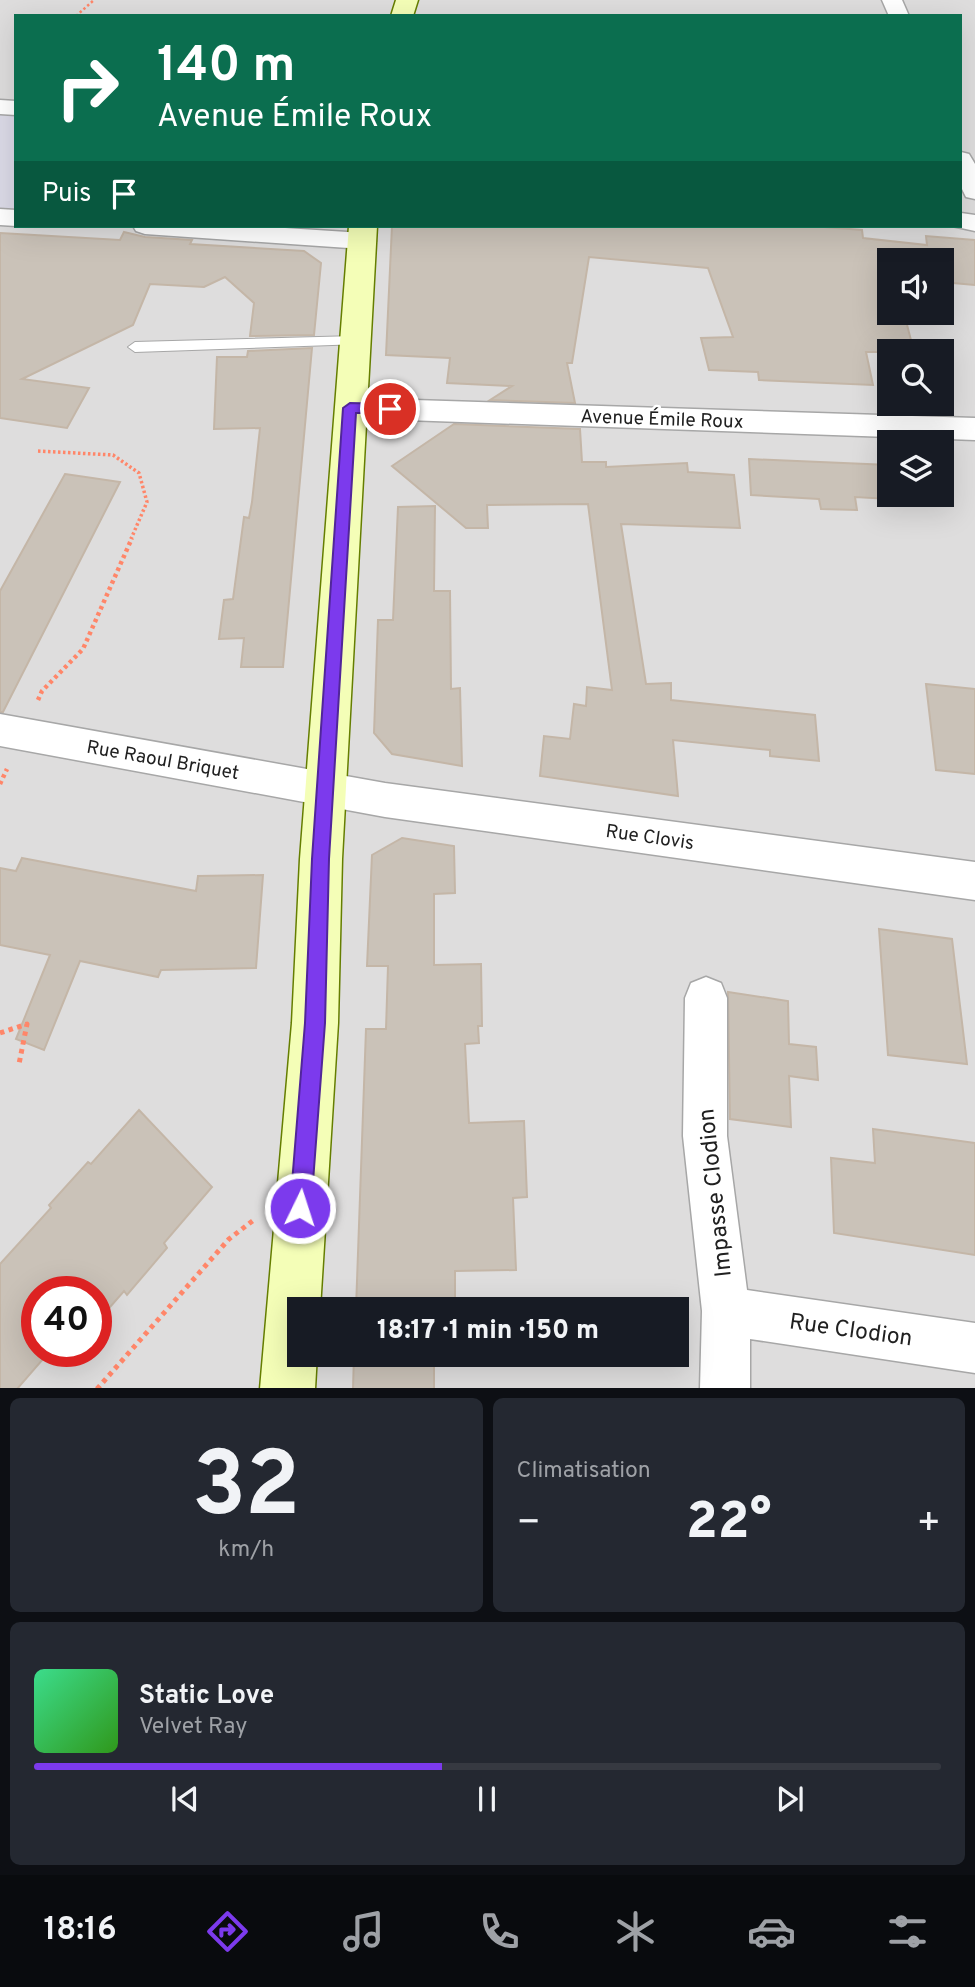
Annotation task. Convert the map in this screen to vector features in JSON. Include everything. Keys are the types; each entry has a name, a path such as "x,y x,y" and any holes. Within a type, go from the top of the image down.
{"street":[{"path":"962,161 975,192"},
{"path":"207,228 363,233 321,859 315,1023 286,1388"},
{"name":"Avenue Émile Roux","path":"350,408 975,429"},
{"name":"Rue Raoul Briquet","path":"12,732 326,789"},
{"name":"Rue Clovis","path":"326,789 385,800 975,881"},
{"name":"Impasse Clodion","path":"706,998 705,1136 726,1311 725,1388"},
{"name":"Rue Clodion","path":"726,1311 975,1348"}],"lane":[{"path":"135,347 356,341"}],"path":[{"path":"78,14 94,0"},
{"path":"0,784 12,732 42,691 83,649 147,502 139,473 113,455 38,451"},
{"path":"0,1033 27,1024 19,1064"},
{"path":"97,1388 229,1239 302,1182"}],"shaded area":[{"path":"0,0 975,0 975,1388 0,1388"},
{"path":"0,107 14,108 14,218 0,217"}],"building":[{"path":"392,228 836,228 862,230 863,238 927,245 926,236 975,240 975,285 954,283 954,248 877,248 877,325 907,325 911,339 877,339 877,352 866,352 873,385 759,380 758,372 709,370 701,338 733,337 708,268 589,257 572,363 567,363 575,403 490,400 512,386 447,383 450,358 386,355"},
{"path":"124,232 145,237 192,240 190,244 304,251 321,263 314,335 250,336 254,303 225,277 204,287 150,284 133,325 22,379 89,388 67,428 0,418 0,233 120,240"},
{"path":"312,348 283,667 241,667 244,638 219,639 224,600 233,599 244,517 249,518 260,428 214,429 217,357 247,357 248,351"},
{"path":"454,424 580,429 582,462 606,462 606,467 687,463 688,472 734,475 740,528 621,524 646,684 671,683 671,700 815,715 819,761 770,756 770,750 673,740 678,796 540,776 544,736 570,739 574,704 586,706 587,687 612,690 588,504 487,505 488,528 466,528 392,466"},
{"path":"749,459 877,464 877,498 855,497 857,510 821,509 819,499 751,495"},
{"path":"65,474 120,482 3,712 0,712 0,591"},
{"path":"435,506 434,591 450,591 451,689 460,688 462,766 392,754 374,733 378,620 393,620 398,507"},
{"path":"926,684 975,689 975,774 936,770"},
{"path":"402,838 454,846 455,893 434,894 434,965 481,964 482,1026 478,1026 479,1043 465,1044 469,1123 524,1121 527,1197 513,1198 516,1270 455,1271 455,1297 356,1297 366,1029 386,1029 388,966 367,966 372,855"},
{"path":"22,858 196,891 198,876 263,875 256,968 161,970 158,977 80,961 44,1050 16,1039 50,955 0,945 0,868 16,871"},
{"path":"879,929 952,939 967,1064 888,1055"},
{"path":"728,992 788,1001 789,1044 816,1047 818,1080 789,1076 791,1127 730,1119"},
{"path":"139,1110 212,1187 164,1243 167,1248 127,1295 124,1291 112,1305 112,1276 21,1276 21,1367 36,1367 18,1388 0,1388 0,1264 88,1162 91,1164"},
{"path":"873,1129 975,1143 975,1255 834,1233 831,1158 875,1163"},
{"path":"354,1367 434,1367 434,1388 353,1388"}],"route":[{"path":"300,1208 315,1023 321,859 350,408 390,409"}]}
